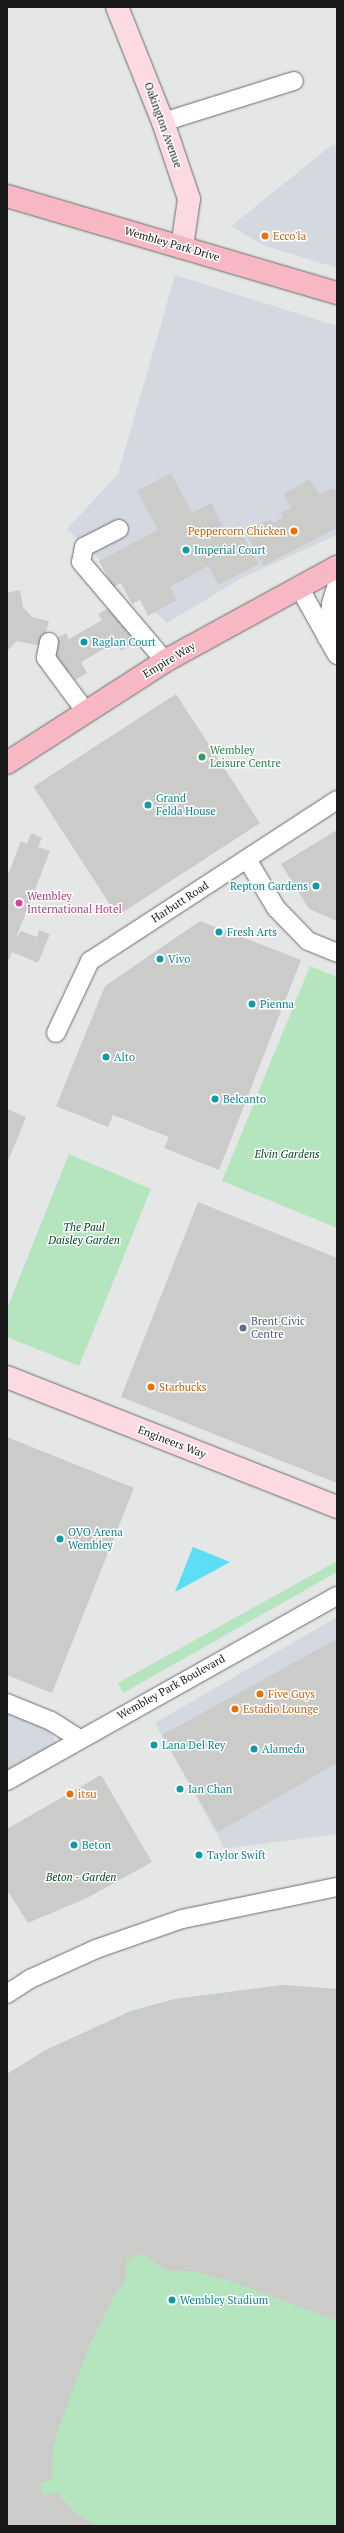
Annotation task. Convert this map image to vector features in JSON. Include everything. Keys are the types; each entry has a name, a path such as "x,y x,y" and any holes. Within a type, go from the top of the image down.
{"main road":[{"name":"Wembley Park Drive","path":"7,196 337,293"},
{"name":"Empire Way","path":"7,763 165,661 337,567"}],"street":[{"name":"Oakington Avenue","path":"117,7 163,122 189,199 182,247"},
{"path":"163,122 294,81"},
{"path":"119,529 84,547 81,562 165,661"},
{"path":"327,638 330,604 337,584"},
{"path":"299,587 337,654"},
{"path":"49,642 46,658 86,712"},
{"name":"Harbutt Road","path":"56,1033 90,962 337,800"},
{"path":"247,859 276,908 308,941 337,953"},
{"name":"Engineers Way","path":"7,1377 337,1507"},
{"name":"Wembley Park Boulevard","path":"7,1781 337,1596"},
{"path":"7,1703 51,1721 80,1739"},
{"path":"7,1994 30,1979 96,1949 182,1919 337,1887"}],"shaded area":[{"path":"333,144 337,146 337,268 263,245 231,226"},
{"path":"175,275 337,326 337,535 242,578 167,623 67,529 118,474"},
{"name":"Alameda","path":"337,1617 337,1834 225,1849 155,1723"},
{"path":"7,1713 50,1731 60,1750 7,1780"}],"green space":[{"name":"Elvin Gardens","path":"310,966 337,977 337,1228 222,1181"},
{"name":"The Paul Daisley Garden","path":"69,1154 151,1189 79,1366 7,1337 7,1309"},
{"path":"337,1561 337,1572 123,1693 118,1683"},
{"name":"Wembley Stadium","path":"283,1985 337,1989 337,2526 7,2526 7,2074 44,2051 131,2011 175,1999"}],"water":[{"path":"193,1547 230,1562 175,1592"}],"building":[{"name":"Imperial Court","path":"171,473 192,513 211,503 229,538 241,532 259,564 219,585 208,566 170,587 177,600 148,616 140,600 132,604 121,583 113,587 99,561 158,530 137,491"},
{"path":"310,479 319,495 334,488 337,492 337,528 263,566 248,537 253,534 250,529 271,519 273,523 283,517 281,513 291,508 284,494"},
{"path":"20,590 23,607 32,617 49,621 42,646 17,641 7,651 7,593"},
{"name":"Raglan Court","path":"114,605 135,643 121,651 116,642 81,662 87,673 75,680 70,672 66,674 55,653 58,651 52,641 66,633 69,639 102,620 98,614"},
{"name":"Grand Felda House","path":"176,694 260,823 117,916 33,787"},
{"name":"Repton Gardens","path":"337,830 337,921 309,909 281,864"},
{"name":"Wembley International Hotel","path":"31,833 42,838 38,847 50,851 16,938 21,931 37,937 39,930 50,934 38,963 12,952 7,965 7,877 21,841 27,844"},
{"name":"Elvin Gardens","path":"200,921 301,960 219,1170 164,1148 169,1137 113,1115 108,1127 56,1106 105,986"},
{"path":"7,1109 26,1117 7,1164"},
{"name":"Brent Civic Centre","path":"198,1202 337,1258 337,1483 121,1397"},
{"name":"OVO Arena Wembley","path":"7,1437 134,1488 52,1693 7,1675"},
{"name":"Alameda","path":"337,1639 337,1763 218,1832 162,1735"},
{"name":"Beton","path":"101,1775 152,1862 87,1898 28,1923 7,1890 7,1829"},
{"name":"Wembley Stadium","path":"283,1985 337,1989 337,2321 236,2283 198,2272 165,2270 142,2254 127,2259 125,2282 114,2295 89,2347 58,2430 52,2455 52,2479 40,2484 43,2495 57,2492 74,2512 97,2526 7,2526 7,2074 44,2051 131,2011 175,1999"}],"place":[{"name":"Ecco'la","path":"265,236"},
{"name":"Peppercorn Chicken","path":"294,531"},
{"name":"Imperial Court","path":"186,550"},
{"name":"Raglan Court","path":"84,642"},
{"name":"Wembley Leisure Centre","path":"202,757"},
{"name":"Grand Felda House","path":"148,805"},
{"name":"Repton Gardens","path":"316,886"},
{"name":"Wembley International Hotel","path":"19,903"},
{"name":"Fresh Arts","path":"219,932"},
{"name":"Vivo","path":"160,959"},
{"name":"Pienna","path":"252,1004"},
{"name":"Alto","path":"106,1057"},
{"name":"Belcanto","path":"215,1099"},
{"name":"Brent Civic Centre","path":"243,1328"},
{"name":"Starbucks","path":"151,1387"},
{"name":"OVO Arena Wembley","path":"60,1539"},
{"name":"Five Guys","path":"260,1694"},
{"name":"Estadio Lounge","path":"235,1709"},
{"name":"Lana Del Rey","path":"154,1745"},
{"name":"Alameda","path":"254,1749"},
{"name":"Ian Chan","path":"180,1789"},
{"name":"itsu","path":"70,1794"},
{"name":"Beton","path":"74,1845"},
{"name":"Taylor Swift","path":"199,1855"},
{"name":"Wembley Stadium","path":"172,2300"}],"park label":[{"name":"Beton - Garden","path":"81,1877"}]}
